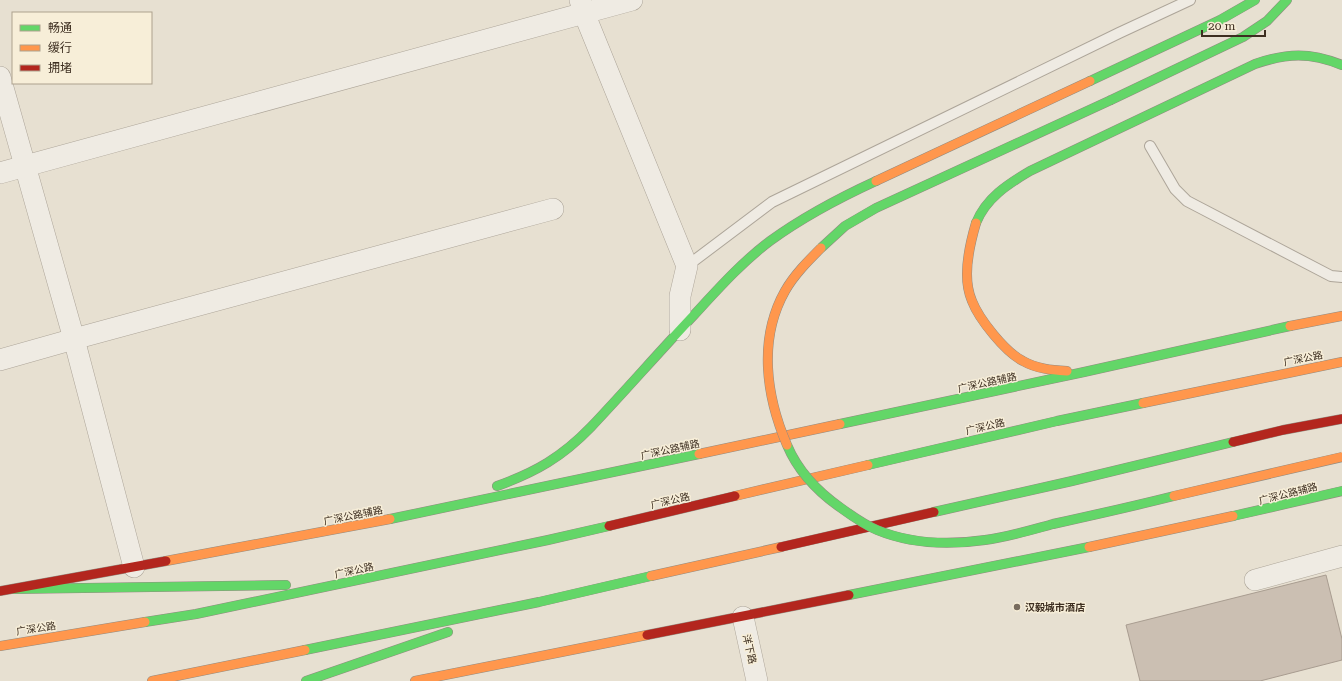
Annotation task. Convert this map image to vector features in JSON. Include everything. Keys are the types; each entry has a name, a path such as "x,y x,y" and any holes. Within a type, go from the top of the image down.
{"main road":[{"path":"428,512 521,477 555,459 583,436 680,330 750,259 778,235 808,215 840,198 1220,20 1255,0"},
{"path":"1287,0 1279,10 1257,28 1232,42 876,208 846,226 821,248 802,268 785,292 775,314 769,339 767,368 771,398 778,424 800,468 820,491 841,509 878,531 904,539 933,543 958,543 986,540 1342,457"},
{"path":"1084,372 1043,369 1022,361 1001,344 985,323 972,301 967,275 969,246 976,221 991,199 1009,184 1030,171 1255,64 1275,57 1294,54 1313,56 1334,61 1342,65"},
{"name":"广深公路辅路","path":"0,591 134,568 428,512 1084,372 1269,330 1342,316"},
{"name":"广深公路","path":"0,646 196,614 548,540 1057,421 1342,362"},
{"path":"152,681 539,602 1057,484 1283,430 1342,419"},
{"name":"广深公路辅路","path":"415,681 743,617 1258,511 1342,491"},
{"path":"1258,511 1312,508"},
{"path":"14,589 339,584"},
{"path":"306,681 539,602"}],"street":[{"path":"0,173 582,6 632,0"},
{"path":"582,6 687,266 680,296 680,330"},
{"path":"0,77 74,339 134,568"},
{"path":"0,360 553,209"},
{"path":"1255,580 1342,556"},
{"name":"洋下路","path":"743,617 757,681"}],"lane":[{"path":"687,266 772,202 1106,39 1190,0"},
{"path":"1150,146 1175,189 1187,201 1331,276 1342,277"}],"building":[{"path":"1326,575 1342,639 1342,660 1260,681 1140,681 1126,625"}],"traffic: fast":[{"path":"1090,81 1220,20 1255,0"},
{"path":"1111,100 1243,37 1267,21 1287,0"},
{"path":"976,223 980,214 998,192 1030,171 1255,64 1288,56 1309,56 1342,65"},
{"path":"821,248 845,226 876,208 1111,100"},
{"path":"497,486 536,469 559,455 580,438 721,286 760,249 808,216 876,181"},
{"path":"840,424 1290,326"},
{"path":"868,465 1057,421 1143,403"},
{"path":"934,512 1072,481 1233,442"},
{"path":"787,445 803,472 817,488 833,502 872,528 890,535 917,541 958,543 994,539 1174,496"},
{"path":"390,519 699,454"},
{"path":"1233,516 1342,491"},
{"path":"145,622 196,614 609,526"},
{"path":"849,595 1089,547"},
{"path":"305,650 539,602 651,576"},
{"path":"14,589 286,585"},
{"path":"306,681 448,632"}],"traffic: slow":[{"path":"876,181 1090,81"},
{"path":"976,223 971,242 967,277 971,298 980,317 1001,343 1016,357 1028,364 1050,370 1067,371"},
{"path":"787,445 774,407 770,387 768,348 771,328 776,309 785,291 802,268 821,248"},
{"path":"1290,326 1342,316"},
{"path":"1143,403 1342,362"},
{"path":"699,454 840,424"},
{"path":"1174,496 1342,457"},
{"path":"735,496 868,465"},
{"path":"1089,547 1233,516"},
{"path":"166,561 390,519"},
{"path":"651,576 781,547"},
{"path":"0,646 145,622"},
{"path":"415,681 647,635"},
{"path":"152,681 305,650"}],"traffic: jam":[{"path":"1233,442 1283,430 1342,419"},
{"path":"609,526 735,496"},
{"path":"781,547 934,512"},
{"path":"0,591 166,561"},
{"path":"647,635 849,595"}],"place":[{"name":"汉毅城市酒店","path":"1017,607"}]}
